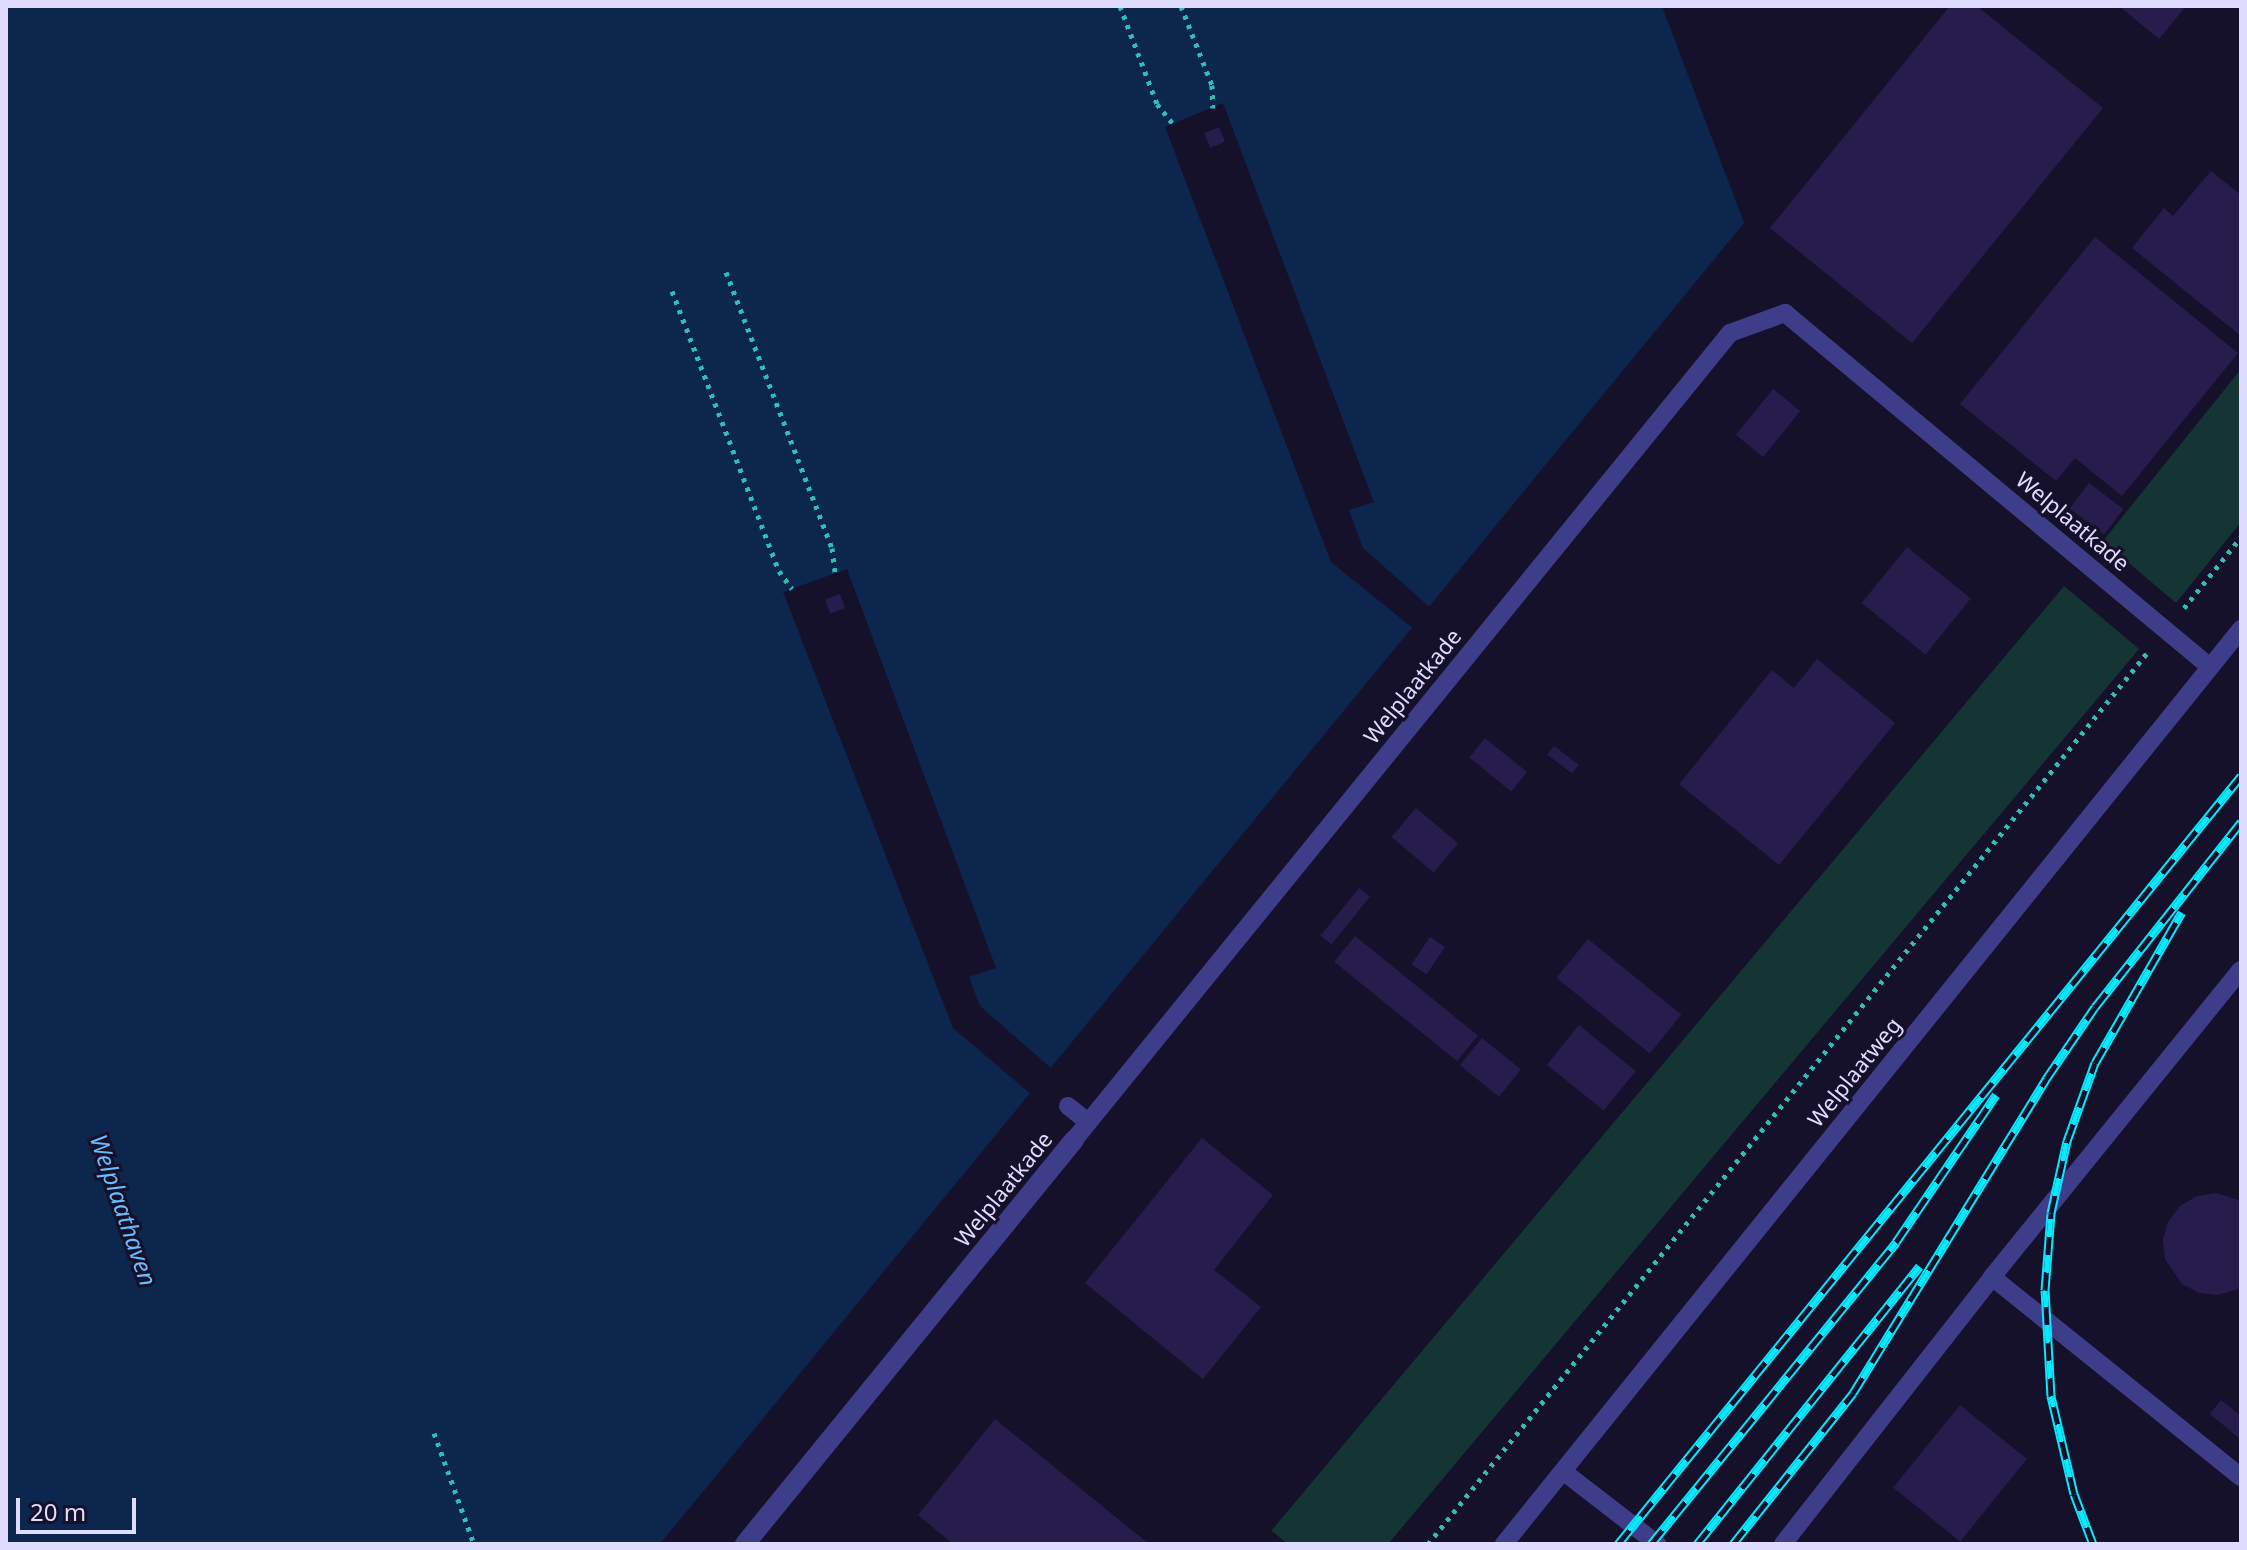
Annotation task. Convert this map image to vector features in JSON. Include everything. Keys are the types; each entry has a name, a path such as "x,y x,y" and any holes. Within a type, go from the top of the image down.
{"street":[{"name":"Welplaatkade","path":"745,1544 1074,1140"}],"lane":[{"name":"Welplaatkade","path":"1074,1140 1460,650 1730,333 1785,313 2210,667"},
{"name":"Welplaatweg","path":"1504,1544 2241,629"},
{"path":"1783,1544 1992,1277 2241,970"},
{"path":"1068,1106 1088,1122"},
{"path":"1992,1277 2241,1477"},
{"path":"1564,1472 1657,1544"}],"path":[{"path":"1120,6 1157,104 1173,124"},
{"path":"1181,6 1212,85 1213,108"},
{"path":"726,272 832,548 835,573"},
{"path":"672,291 779,571 792,589"},
{"path":"1428,1544 2241,537"},
{"path":"434,1433 474,1544"}],"green space":[{"path":"2241,369 2241,522 2176,603 2103,541"},
{"path":"2064,586 2139,649 1388,1544 1287,1544 1271,1531"}],"water":[{"name":"Welplaathaven","path":"6,6 1662,6 1744,223 660,1544 6,1544"}],"pier":[{"path":"1223,103 1374,502 1349,510 1363,548 1432,609 1415,630 1331,562 1165,127"},
{"path":"847,569 996,968 969,977 980,1006 1053,1070 1032,1095 953,1028 783,592"}],"building":[{"path":"1950,6 1977,6 2103,108 1912,343 1770,228"},
{"path":"2119,6 2186,6 2159,39"},
{"path":"1219,127 1225,142 1210,148 1204,133"},
{"path":"2211,171 2241,195 2241,336 2132,248 2164,208 2173,216"},
{"path":"2095,237 2238,353 2122,496 2075,458 2056,481 1960,404"},
{"path":"1773,389 1800,411 1763,457 1736,435"},
{"path":"2089,483 2123,509 2104,534 2070,509"},
{"path":"1907,547 1971,599 1925,655 1862,603"},
{"path":"840,594 845,608 830,614 825,599"},
{"path":"1817,659 1895,723 1779,865 1679,784 1772,670 1794,688"},
{"path":"1485,738 1527,772 1511,791 1469,757"},
{"path":"1554,746 1579,765 1572,773 1547,755"},
{"path":"1416,808 1458,843 1434,872 1392,837"},
{"path":"1359,888 1370,897 1331,944 1321,935"},
{"path":"1355,936 1478,1035 1457,1061 1334,962"},
{"path":"1430,937 1445,947 1426,974 1412,964"},
{"path":"1588,939 1681,1015 1650,1053 1557,978"},
{"path":"1579,1025 1636,1071 1604,1111 1547,1065"},
{"path":"1482,1038 1521,1069 1499,1097 1460,1065"},
{"path":"1202,1138 1273,1195 1214,1270 1261,1307 1203,1379 1085,1283"},
{"path":"2216,1193 2241,1201 2241,1288 2218,1295 2199,1293 2182,1284 2165,1259 2163,1240 2168,1222 2180,1206 2197,1196"},
{"path":"2221,1400 2241,1416 2239,1438 2210,1414"},
{"path":"1960,1405 2027,1459 1960,1541 1893,1487"},
{"path":"995,1419 1149,1544 953,1544 918,1515"}],"railway":[{"path":"1618,1544 2241,776"},
{"path":"1733,1544 1853,1393 2046,1079 2095,1007 2241,822"},
{"path":"2093,1544 2074,1494 2051,1396 2045,1290 2051,1213 2067,1141 2095,1063 2182,912"},
{"path":"1651,1544 1896,1242 1996,1095"},
{"path":"1697,1544 1920,1266"}]}
